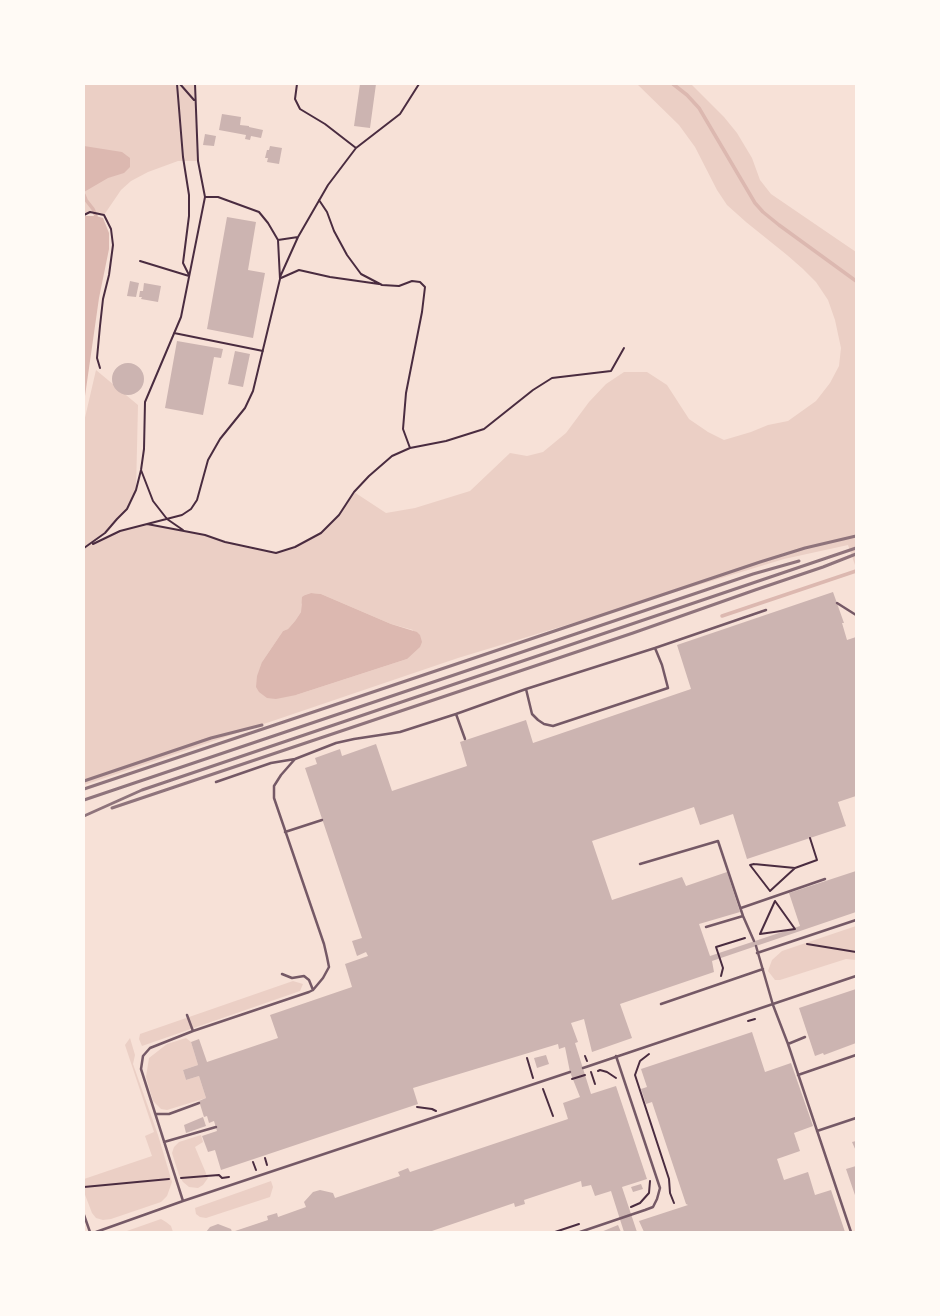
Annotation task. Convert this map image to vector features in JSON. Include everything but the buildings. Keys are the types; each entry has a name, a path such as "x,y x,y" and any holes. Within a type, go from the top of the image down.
{"lane":[{"path":"837,603 856,615"},
{"path":"216,782 271,763 295,759 336,743 400,732 766,610"},
{"path":"526,689 532,714 544,724 553,726 668,688 662,665 655,648"},
{"path":"456,714 465,739"},
{"path":"183,1201 141,1069 143,1056 150,1048 193,1031 313,990 323,978 329,967 328,957 274,798 274,786 281,775 295,759"},
{"path":"285,832 322,820"},
{"path":"640,864 718,841 743,916 754,941"},
{"path":"741,908 824,879"},
{"path":"706,927 743,916"},
{"path":"758,953 856,920"},
{"path":"756,946 772,1004 788,1044 851,1232"},
{"path":"661,1004 763,969"},
{"path":"282,974 292,978 304,976 309,980 313,990"},
{"path":"582,1068 856,976"},
{"path":"187,1016 193,1031"},
{"path":"788,1044 805,1038"},
{"path":"798,1075 856,1055"},
{"path":"580,1232 645,1210 652,1207 658,1199 660,1188 616,1056"},
{"path":"96,1232 183,1201 570,1072"},
{"path":"156,1114 169,1114 199,1103"},
{"path":"817,1131 856,1118"},
{"path":"164,1142 216,1127"},
{"path":"84,1215 90,1232"}],"path":[{"path":"177,84 183,157 189,195 183,263 189,276"},
{"path":"180,84 195,100"},
{"path":"85,547 105,533 127,509 136,490 144,448 145,402 181,317 205,197 198,161 195,84"},
{"path":"297,84 295,99 300,109 325,124 356,148"},
{"path":"85,547 120,531 182,515 191,508 197,500 208,460 220,439 245,408 253,391 280,278 298,237 328,185 356,148 400,114 419,84"},
{"path":"205,197 218,197 259,212 268,223 278,240 280,278"},
{"path":"319,200 327,212 334,231 347,255 361,274 382,284"},
{"path":"84,215 90,212 104,215 111,229 113,245 109,275 103,299 100,326 97,358 100,368"},
{"path":"278,240 298,237"},
{"path":"140,262 189,276"},
{"path":"280,278 299,270 330,278 400,286 412,281 420,282 425,287 422,312 406,393 403,428 410,448"},
{"path":"174,333 263,351"},
{"path":"147,524 184,531 276,553 295,547 321,533 339,516 354,492 369,476 392,456 410,448 446,441 484,429 533,390 552,378 611,371 624,348"},
{"path":"141,470 154,501 167,519 184,531"},
{"path":"795,868 754,864 750,866 770,891 795,868 816,860 810,838"},
{"path":"775,901 795,929 760,934 772,908 775,901"},
{"path":"720,977 723,968 716,947 745,938"},
{"path":"807,944 856,952"},
{"path":"747,1021 755,1019"},
{"path":"652,1051 640,1061 635,1075 669,1179 670,1193 674,1203"},
{"path":"527,1058 534,1084"},
{"path":"600,1070 607,1072 616,1078"},
{"path":"592,1073 595,1084"},
{"path":"543,1089 553,1116"},
{"path":"265,1158 267,1165"},
{"path":"253,1162 255,1169"},
{"path":"84,1187 218,1175 222,1178 228,1178"},
{"path":"640,1203 649,1193 650,1185"}],"shaded area":[{"path":"84,84 195,84 198,161 178,161 148,172 131,181 121,190 104,215 90,212 84,215"},
{"path":"637,84 691,84 724,117 737,133 752,158 760,180 771,194 856,252 856,568 848,545 784,559 458,658 84,785 84,422 96,370 138,405 136,490 127,509 105,533 90,545 120,531 147,524 205,535 225,542 276,553 295,547 321,533 339,515 354,492 386,513 415,508 470,491 510,453 527,456 543,452 566,433 589,402 606,384 624,372 647,372 667,385 689,419 708,432 724,440 768,425 788,421 816,401 830,383 839,366 841,348 835,320 828,300 816,282 803,269 727,205 717,190 695,147 679,125","holes":["311,593 321,594 391,624 413,630 407,659 296,695 262,662 283,631 288,629 301,612 301,605 305,595"]},
{"path":"84,146 122,152 130,158 130,167 124,173 108,178 84,192"},
{"path":"84,216 96,216 103,218 109,233 109,249 99,298 84,403"},
{"path":"311,593 321,594 391,624 417,632 420,635 422,642 420,647 407,659 296,695 276,699 267,698 259,692 256,687 257,676 262,662 283,631 288,629 301,612 302,597"},
{"path":"856,926 856,960 846,959 780,980 775,980 768,971 772,960 782,951"},
{"path":"293,981 303,984 300,991 142,1046 139,1039 140,1034"},
{"path":"130,1038 135,1055 133,1064 158,1135 172,1182 167,1196 161,1202 111,1219 103,1220 96,1218 92,1213 84,1192 84,1179 152,1156 145,1136 154,1132 125,1045"},
{"path":"186,1038 191,1042 198,1065 183,1070 186,1080 199,1076 206,1098 167,1110 161,1109 153,1101 146,1077 149,1058 167,1044"},
{"path":"201,1135 203,1142 195,1147 208,1178 203,1185 198,1188 189,1187 183,1182 179,1175 172,1153 174,1147 179,1142"},
{"path":"271,1181 273,1187 270,1197 206,1218 200,1217 196,1214 195,1208"},
{"path":"161,1219 171,1226 173,1232 124,1232"}],"waterway":[{"path":"673,84 687,95 699,108 755,203 763,212 856,281"},
{"path":"84,195 96,216"},
{"path":"722,616 856,571"}],"railway":[{"path":"84,789 760,562 805,548 856,536"},
{"path":"84,816 142,790 856,548"},
{"path":"112,808 633,633 823,567 856,554"},
{"path":"84,800 753,574 799,561"},
{"path":"84,781 211,738 262,725"}]}
